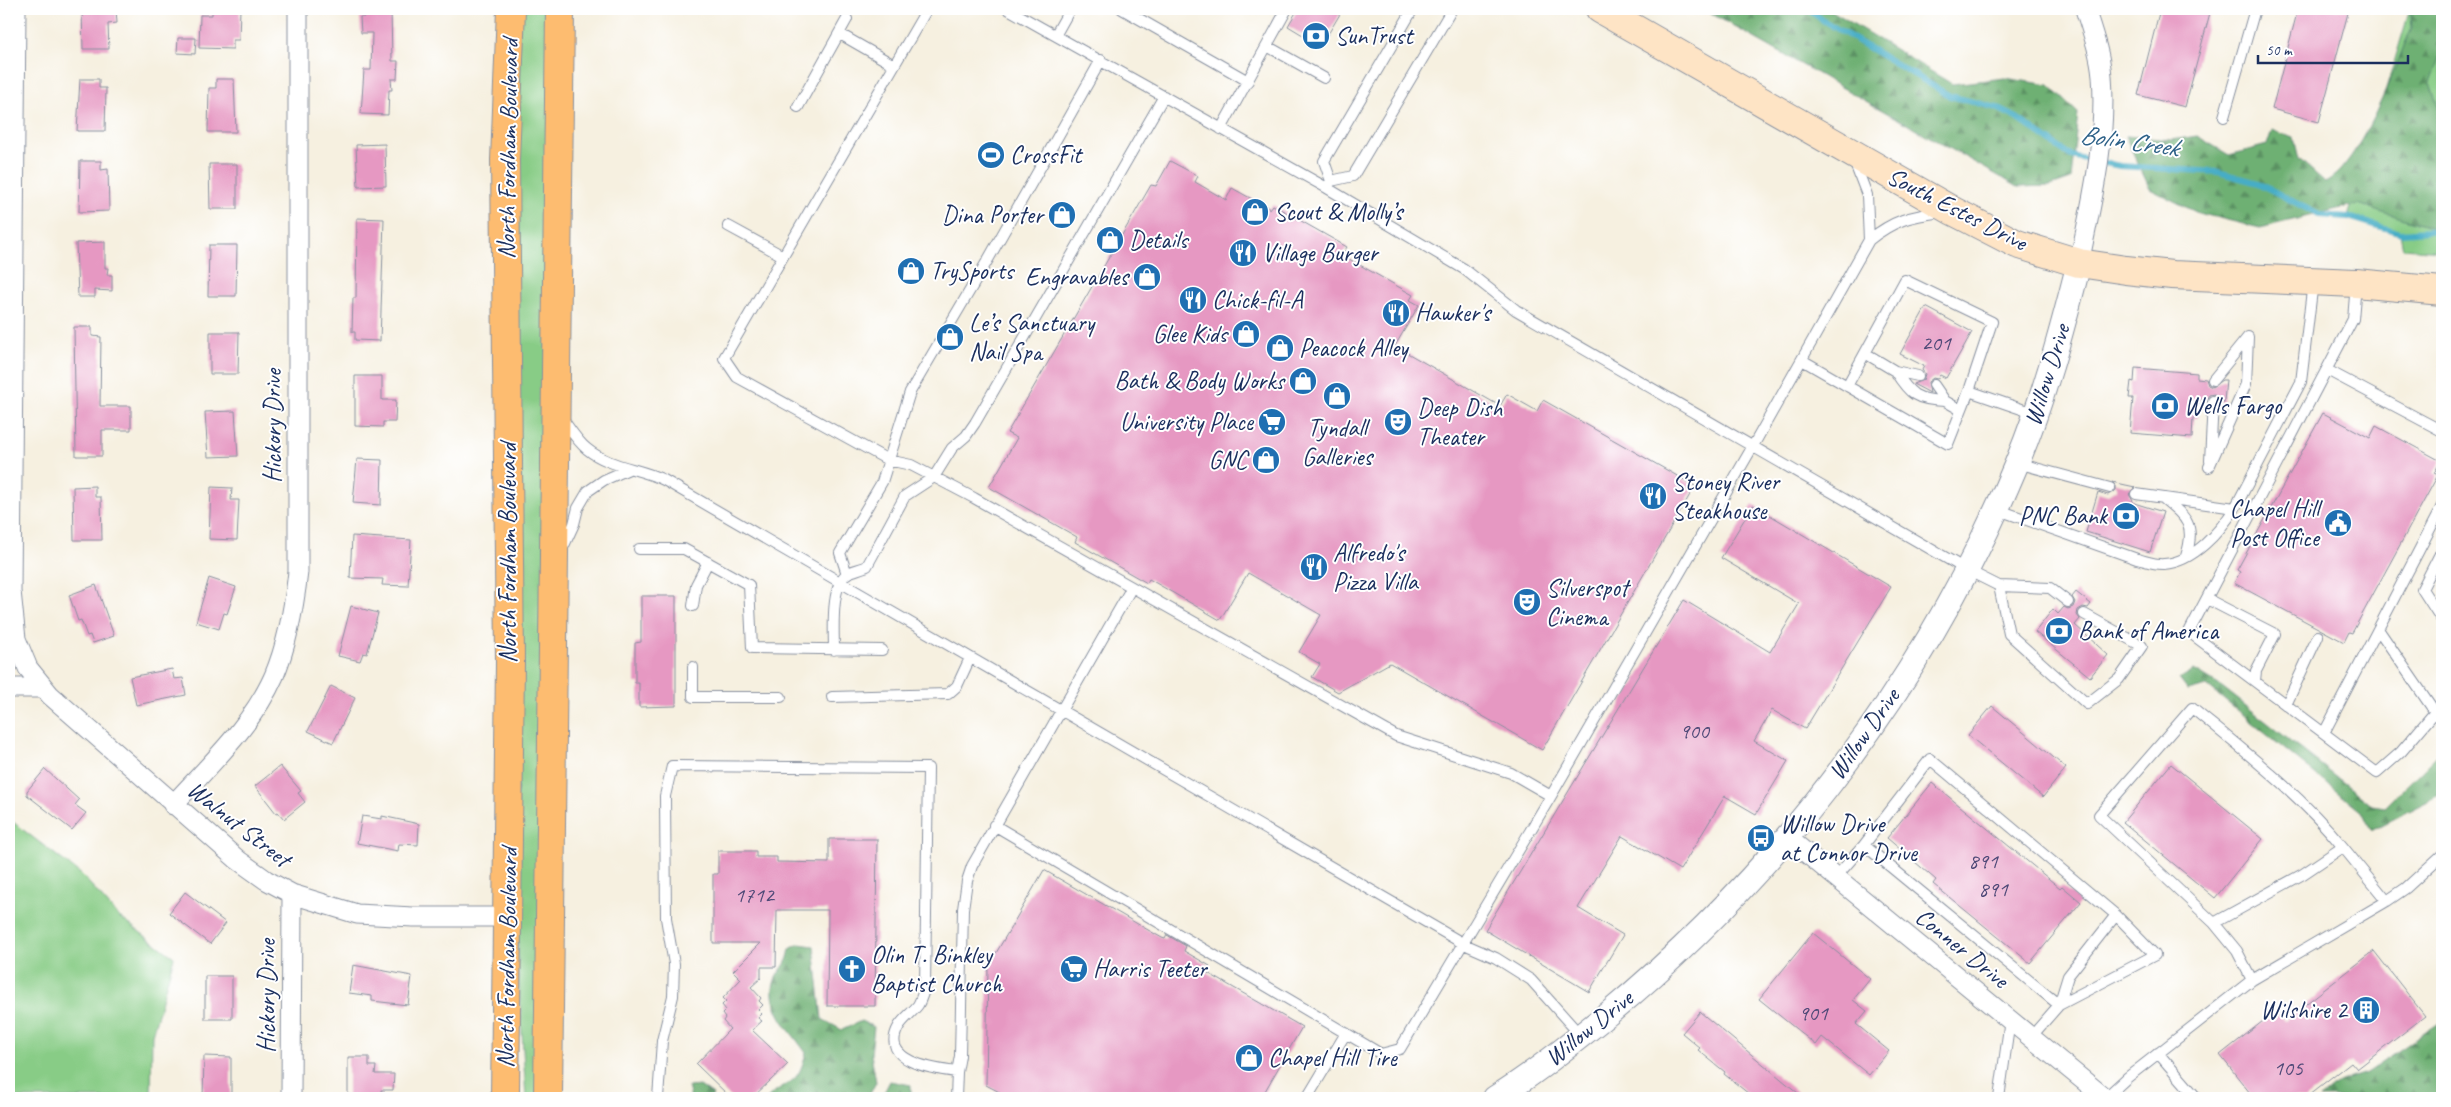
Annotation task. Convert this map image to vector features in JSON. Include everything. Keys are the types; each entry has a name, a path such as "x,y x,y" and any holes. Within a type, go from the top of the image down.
{"highway":[{"name":"North Fordham Boulevard","path":"505,1098 510,652 505,160 511,9"},
{"name":"North Fordham Boulevard","path":"548,1098 554,407 560,9"}],"main road":[{"name":"South Estes Drive","path":"1600,9 1953,211 2017,244 2080,262 2172,274 2356,283 2442,291"}],"street":[{"name":"Walnut Street","path":"16,9 10,591 16,639 28,668 44,688 173,805 238,860 292,894 357,914 413,917 507,917"},
{"name":"Hickory Drive","path":"173,805 246,724 274,676 293,614 298,572 298,9"},
{"path":"2080,262 2102,138 2102,74 2095,40 2085,9"},
{"name":"Willow Drive","path":"1495,1098 1581,1036 1680,952 1788,838 1833,781 1874,722 1918,653 1967,570 1996,510 2036,414 2080,262"},
{"path":"9,688 44,688"},
{"name":"Conner Drive","path":"1788,838 2105,1098"},
{"name":"Hickory Drive","path":"291,1098 292,894"}],"lane":[{"path":"928,9 724,358 737,377 888,460 911,465 934,477 1396,736 1511,773 1551,796"},
{"path":"1008,9 1056,34 1221,129 1329,185 1464,269 1516,310 1967,570 1999,586 2050,588 2068,602"},
{"path":"1056,34 1070,9"},
{"path":"1122,9 1248,81"},
{"path":"1221,129 1287,9"},
{"path":"1329,185 1324,160 1413,9"},
{"path":"1329,185 1353,176 1452,9"},
{"path":"2224,117 2255,9"},
{"path":"798,107 847,19"},
{"path":"840,34 894,65"},
{"path":"1267,46 1324,78"},
{"path":"847,574 840,554 882,482 910,392 989,258 1101,60"},
{"path":"834,650 835,597 841,584 847,574 867,566 905,496 934,477 952,448 966,436 975,423 1164,96"},
{"path":"1850,152 1867,195 1869,240"},
{"path":"994,825 1381,1054 1400,1049 1551,796 1753,446 1869,240 1894,222 1913,215 1953,211"},
{"path":"728,226 783,256"},
{"path":"1802,360 1847,386 1948,444 1969,391 1992,322 1905,280 1847,386"},
{"path":"1996,510 2138,559 2162,564 2173,563 2203,545 2224,524 2235,508 2301,382 2313,282"},
{"path":"2356,283 2353,320 2189,632 2377,773 2401,752 2436,712 2378,629"},
{"path":"2213,380 2248,337 2246,384 2209,467 2213,401"},
{"path":"1865,354 1895,371 1918,376"},
{"path":"2327,370 2442,431"},
{"path":"1895,371 1906,389 1925,400 1945,401"},
{"path":"1934,385 1945,401 1961,410"},
{"path":"1969,391 2036,414"},
{"path":"554,407 579,442 607,462 647,472 664,480 1464,944 1496,958 1531,980 1581,1036"},
{"path":"2017,462 2110,488"},
{"path":"554,568 574,524 578,508 588,491 604,480 629,469"},
{"path":"2136,494 2235,508"},
{"path":"2163,499 2183,515 2188,523 2191,541 2186,556"},
{"path":"2324,733 2442,506"},
{"path":"639,549 684,549 749,585 752,648 882,650"},
{"path":"2442,550 2422,589 2442,620"},
{"path":"693,606 696,585 708,562"},
{"path":"1999,586 2009,634 2087,704 2119,679 2142,646 2084,614"},
{"path":"956,1098 960,1056 965,894 972,866 1132,587"},
{"path":"2207,599 2275,634 2256,671 2255,681"},
{"path":"2286,705 2318,636"},
{"path":"832,697 948,694 957,686 970,658"},
{"path":"693,667 693,697 781,697"},
{"path":"2252,980 2237,951 2214,923 2099,815 2192,708 2244,750 2314,813 2387,902"},
{"path":"1836,877 1864,845 1930,759 2116,916 2155,955 2059,1005 2031,1037"},
{"path":"658,1098 662,1041 673,996 674,964 666,918 665,806 672,766 928,768 925,987 918,1004 900,1024 895,1042 899,1053 908,1061 929,1068 957,1072"},
{"path":"1864,845 2059,1005"},
{"path":"2214,923 2304,874 2343,847"},
{"path":"2105,1098 2158,1053 2252,980 2387,902 2406,888 2442,855"},
{"path":"2059,1005 2068,976 2116,916"},
{"path":"1999,1098 2010,1020"},
{"path":"1307,1098 1346,1033"},
{"path":"2158,1053 2197,1098"}],"green space":[{"path":"519,9 552,9 538,1098 526,1098 518,970 516,296"},
{"path":"1703,9 1829,9 1952,84 2005,78 2049,85 2078,113 2071,179 2051,186 2018,187"},
{"path":"2410,9 2442,9 2442,251 2403,248 2400,233 2348,217"},
{"path":"2410,9 2442,9 2442,50 2430,83 2442,118 2442,231 2358,204 2260,228 2198,213 2150,189 2125,136 2172,140 2197,136 2229,155 2267,145 2272,130 2294,138 2299,159 2325,182 2338,172 2351,156 2376,112 2412,27"},
{"path":"2194,670 2222,687 2372,805 2385,807 2442,750 2442,794 2371,830 2363,813 2207,686 2188,691 2179,679"},
{"path":"9,819 82,875 118,916 174,957 152,1035 151,1098 9,1098"},
{"path":"799,944 814,946 822,1019 842,1030 861,1021 874,1027 871,1054 876,1082 868,1098 767,1098 796,1077 806,1053 782,1019 774,1000 773,990 775,980 786,963 790,949"},
{"path":"2442,1021 2442,1098 2319,1098 2338,1082 2366,1073"},
{"path":"890,1081 911,1085 911,1098 881,1098"},
{"path":"700,1086 713,1095 711,1098 691,1098 688,1087"}],"building":[{"path":"82,9 116,9 117,23 108,24 109,49 83,49"},
{"path":"212,9 240,9 239,40 233,40 233,49 199,48 200,15 212,15"},
{"path":"364,9 391,9 392,61 398,61 397,79 391,79 392,90 389,90 388,115 361,114 364,70 371,70 372,33 361,33 360,17 364,17"},
{"name":"SunTrust","path":"1298,9 1343,9 1321,46 1288,26"},
{"path":"2160,9 2211,9 2185,107 2138,95"},
{"path":"2298,9 2349,9 2319,122 2272,109"},
{"path":"178,38 196,38 195,54 177,53"},
{"path":"80,79 99,79 99,88 106,88 105,131 77,131"},
{"path":"216,79 234,79 236,132 208,132 209,88 216,88"},
{"path":"385,144 386,186 358,187 356,145"},
{"path":"80,161 101,161 101,170 108,169 109,211 79,212"},
{"name":"University Place","path":"1170,161 1198,176 1195,182 1226,200 1232,188 1270,209 1273,205 1347,247 1342,255 1413,295 1410,300 1419,305 1395,346 1500,406 1507,394 1537,411 1543,400 1695,486 1542,750 1390,663 1338,692 1312,677 1320,664 1299,652 1321,615 1248,573 1220,620 1149,579 1147,583 1075,542 1077,537 989,487 1017,438 1007,433 1151,185 1156,186"},
{"path":"209,164 237,164 237,209 210,209"},
{"path":"357,218 384,219 380,341 355,340 355,332 352,332 353,298 356,298"},
{"path":"105,242 105,268 108,268 107,275 112,275 112,291 95,290 95,297 78,297 76,243"},
{"path":"209,245 237,245 236,296 208,296"},
{"path":"1926,307 1972,332 1946,378 1940,375 1937,379 1933,378 1928,382 1930,393 1913,384 1923,380 1925,374 1922,370 1924,366 1900,354"},
{"path":"74,327 92,327 92,336 101,337 100,406 131,406 131,430 102,430 102,456 76,456"},
{"path":"210,332 239,332 238,374 210,374"},
{"name":"Wells Fargo","path":"2135,368 2197,373 2197,378 2206,379 2208,385 2212,387 2222,380 2226,380 2224,402 2220,401 2214,394 2209,395 2206,400 2199,399 2198,418 2193,418 2192,438 2130,433 2133,398 2129,398 2131,381 2134,382"},
{"path":"355,376 382,376 382,400 396,400 395,422 383,422 383,427 355,426"},
{"path":"235,411 238,456 208,457 205,412"},
{"name":"Chapel Hill Post Office","path":"2323,413 2370,438 2376,426 2441,461 2434,473 2438,475 2352,633 2349,632 2344,642 2234,583 2240,572 2237,570"},
{"path":"357,459 382,460 381,505 353,503"},
{"name":"PNC Bank","path":"2112,482 2135,487 2129,494 2134,503 2163,512 2150,552 2086,532 2098,492 2108,495 2116,490 2116,486"},
{"path":"95,486 95,497 101,497 102,540 74,540 73,487"},
{"path":"211,487 232,488 231,500 239,500 237,540 209,539"},
{"path":"1753,505 1891,587 1805,729 1772,710 1754,741 1788,761 1756,814 1725,796 1680,870 1622,836 1578,908 1623,935 1589,992 1485,930 1684,600 1770,652 1799,604 1721,558"},
{"path":"352,536 411,540 408,586 382,585 383,579 350,578"},
{"path":"209,578 236,587 227,614 224,613 219,629 196,622"},
{"path":"96,585 114,636 93,643 90,635 87,636 81,620 78,621 69,595"},
{"name":"Bank of America","path":"2076,592 2091,604 2088,608 2083,607 2078,610 2077,615 2080,619 2075,625 2108,655 2090,677 2035,632 2053,609 2058,614 2064,607 2068,609 2073,607 2075,602 2072,597"},
{"path":"641,596 676,596 676,706 639,707 639,683 635,683 635,643 641,642"},
{"path":"351,606 378,613 367,654 363,653 360,661 338,656"},
{"path":"172,669 174,679 183,678 186,695 136,705 130,677"},
{"path":"331,686 355,698 333,743 308,731"},
{"path":"1992,706 2066,768 2043,797 1968,735"},
{"path":"2171,764 2263,839 2215,898 2123,822"},
{"path":"280,766 301,791 298,793 305,802 284,819 278,812 276,813 255,786"},
{"path":"45,769 79,800 75,805 86,813 72,830 27,795 27,791"},
{"path":"1932,783 2060,888 2062,886 2081,902 2030,963 1933,884 1936,880 1887,838"},
{"path":"362,816 382,819 382,816 419,824 418,845 399,844 398,851 357,843"},
{"name":"Olin T. Binkley Baptist Church","path":"829,839 877,839 875,1006 827,1006 828,910 777,910 776,967 761,967 761,978 751,987 761,998 759,1001 763,1005 758,1010 762,1014 758,1018 762,1021 752,1030 788,1064 752,1098 731,1098 696,1064 730,1029 723,1021 725,1018 722,1014 726,1010 722,1005 726,1001 723,998 741,979 733,971 761,943 713,943 713,874 718,874 718,851 756,851 756,857 777,857 777,862 829,863"},
{"path":"1044,870 1162,938 1165,939 1167,935 1186,946 1184,951 1210,966 1206,972 1302,1027 1261,1098 1011,1098 986,1085 988,967"},
{"path":"185,892 226,923 210,944 169,913"},
{"path":"1813,933 1870,979 1853,1000 1867,1011 1856,1024 1889,1051 1869,1075 1822,1037 1816,1045 1759,999"},
{"path":"2374,951 2425,1016 2357,1069 2351,1062 2305,1098 2254,1098 2220,1055 2277,1010 2285,1020"},
{"path":"353,965 412,976 408,1005 372,1001 372,996 349,993"},
{"path":"205,976 232,976 232,1019 205,1019"},
{"path":"1700,1012 1804,1098 1754,1098 1724,1074 1725,1072 1698,1050 1700,1048 1682,1033"},
{"path":"204,1056 231,1057 231,1098 203,1098"},
{"path":"348,1057 369,1057 369,1066 376,1066 375,1074 394,1074 393,1090 381,1090 381,1096 377,1096 377,1098 348,1098"}],"waterway":[{"name":"Bolin Creek","path":"1808,9 1824,21 1950,96 1997,108 2017,118 2071,156 2120,166 2218,172 2258,183 2319,215 2348,217 2401,233 2442,230"}],"place":[{"name":"SunTrust","path":"1316,36"},
{"name":"CrossFit","path":"991,155"},
{"name":"Scout & Molly’s","path":"1255,212"},
{"name":"Dina Porter","path":"1062,215"},
{"name":"Details","path":"1110,240"},
{"name":"Village Burger","path":"1243,253"},
{"name":"TrySports","path":"911,271"},
{"name":"Engravables","path":"1147,277"},
{"name":"Chick-fil-A","path":"1193,300"},
{"name":"Hawker's","path":"1396,313"},
{"name":"Glee Kids","path":"1246,334"},
{"name":"Le’s Sanctuary Nail Spa","path":"950,337"},
{"name":"Peacock Alley","path":"1280,348"},
{"name":"Bath & Body Works","path":"1303,381"},
{"name":"Tyndall Galleries","path":"1337,396"},
{"name":"Wells Fargo","path":"2165,406"},
{"name":"University Place","path":"1272,422"},
{"name":"Deep Dish Theater","path":"1398,422"},
{"name":"GNC","path":"1266,460"},
{"name":"Stoney River Steakhouse","path":"1653,496"},
{"name":"PNC Bank","path":"2126,516"},
{"name":"Chapel Hill Post Office","path":"2338,523"},
{"name":"Alfredo's Pizza Villa","path":"1314,567"},
{"name":"Silverspot Cinema","path":"1527,602"},
{"name":"Bank of America","path":"2059,631"},
{"name":"Willow Drive at Connor Drive","path":"1761,838"},
{"name":"Olin T. Binkley Baptist Church","path":"852,969"},
{"name":"Harris Teeter","path":"1074,969"},
{"name":"Wilshire 2","path":"2366,1010"},
{"name":"Chapel Hill Tire","path":"1249,1058"}]}
